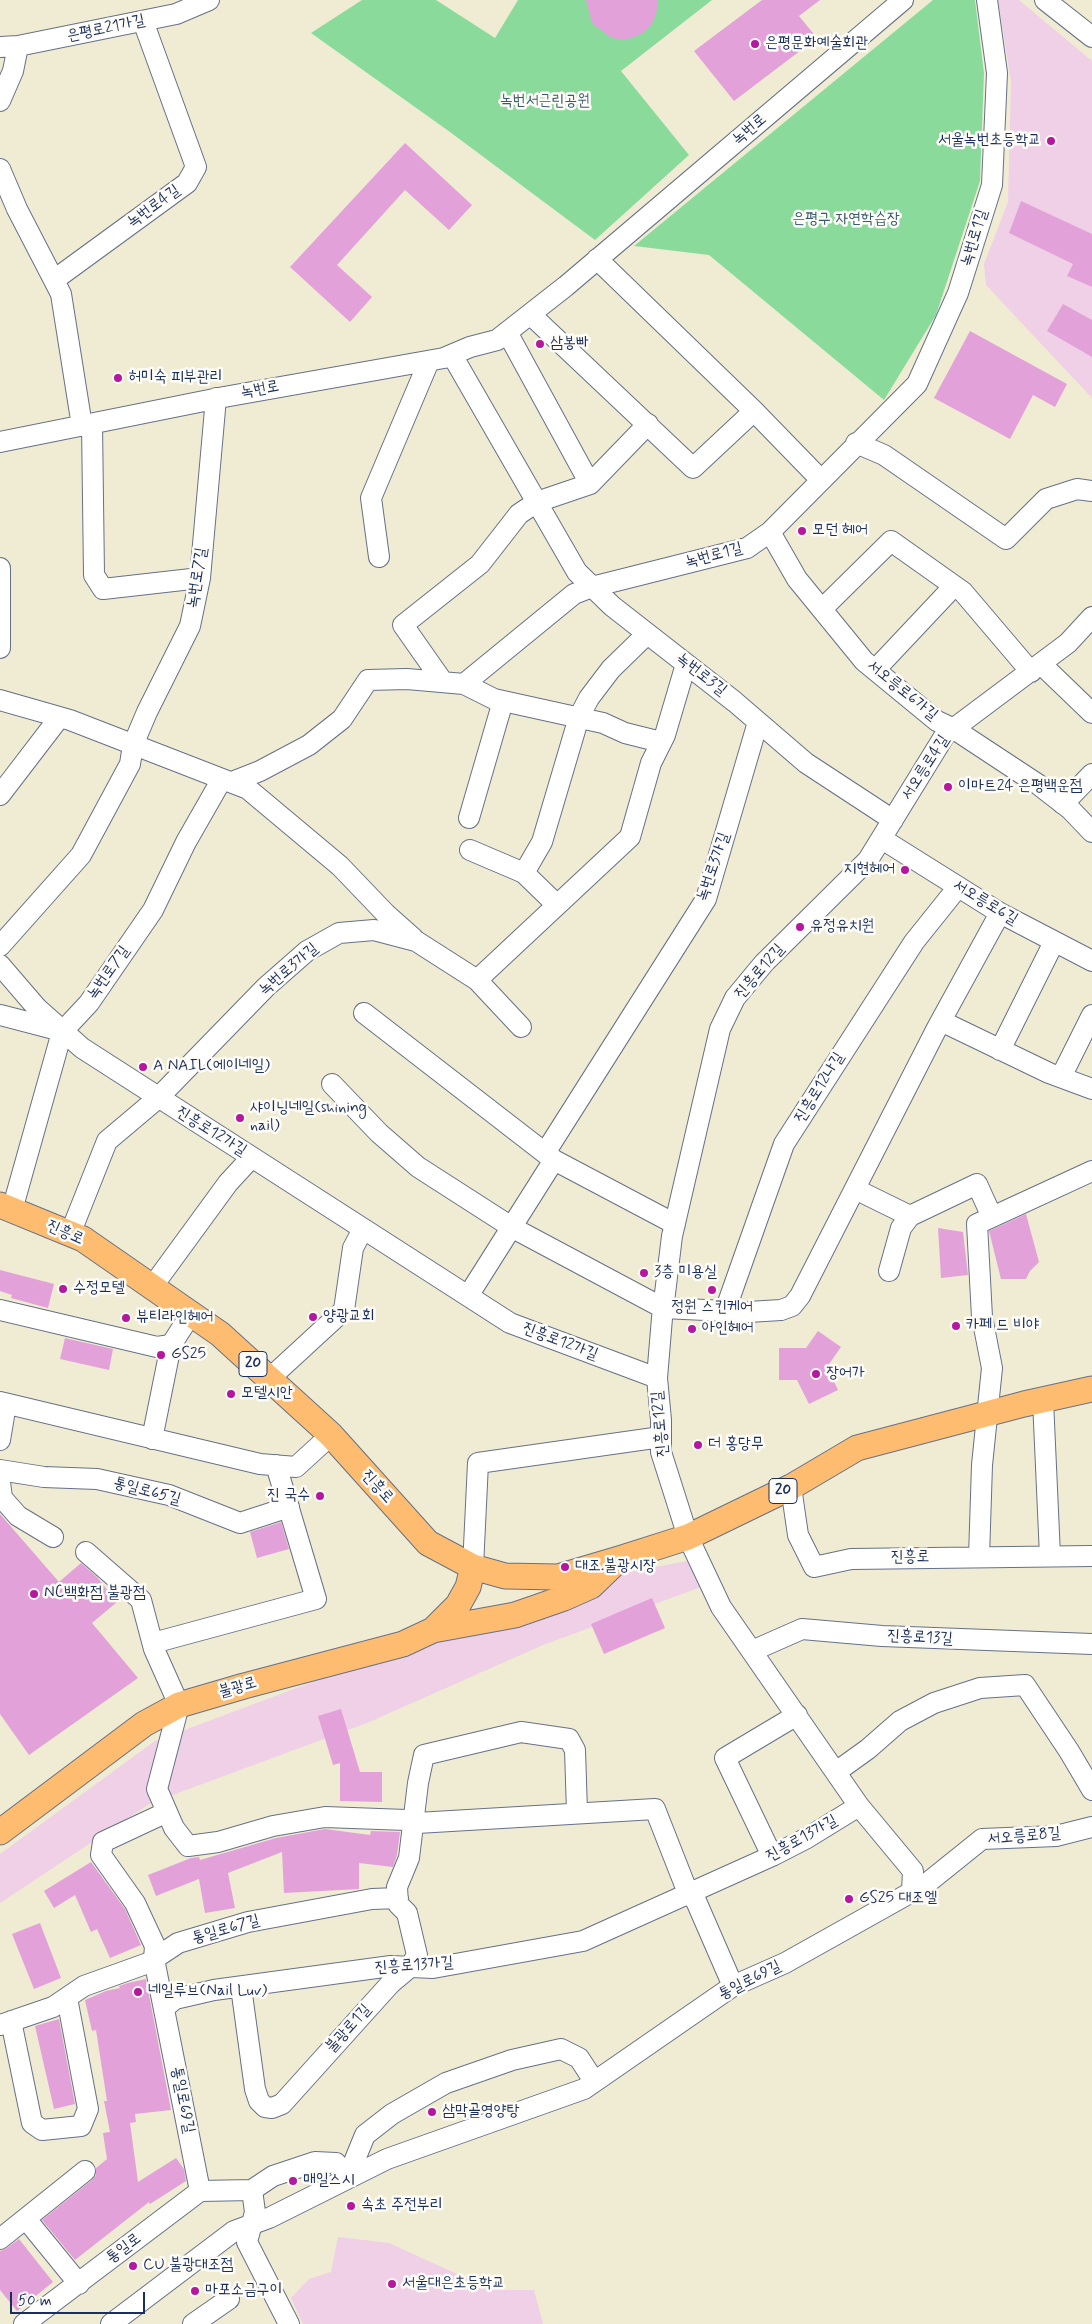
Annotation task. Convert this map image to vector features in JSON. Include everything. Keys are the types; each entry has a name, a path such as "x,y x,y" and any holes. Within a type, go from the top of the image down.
{"main road":[{"name":"진흥로","path":"6,1207 82,1239 220,1334 330,1436 428,1542 473,1567 505,1576 558,1577 619,1559 688,1537 791,1487 857,1448 1092,1389"},
{"path":"433,1630 515,1615 583,1591 591,1586 619,1559"},
{"name":"불광로","path":"0,1832 144,1724 179,1705 403,1644 433,1630 458,1605 468,1588 473,1567"}],"street":[{"name":"은평로21가길","path":"9,47 176,14 209,0"},
{"name":"녹번로","path":"0,442 216,398 429,361 497,340 903,0"},
{"name":"녹번로1길","path":"592,587 747,548 770,532 856,443 917,384 958,293 992,185 997,73 987,0"},
{"path":"1045,0 1092,37"},
{"name":"녹번로4길","path":"54,280 187,183 196,167 142,21"},
{"path":"0,101 13,71 9,47"},
{"path":"0,169 16,209 61,294 87,425 94,575 103,589 200,578"},
{"path":"596,259 754,411 821,480"},
{"path":"530,314 694,468 754,411"},
{"path":"507,332 590,484"},
{"name":"녹번로3길","path":"452,355 577,572 612,606 758,722 806,763 893,820"},
{"path":"379,557 371,498 429,361"},
{"name":"녹번로7길","path":"0,946 81,855 130,764 133,744 154,695 190,626 200,578 216,398"},
{"path":"444,682 403,625 480,564 519,514 537,502 590,484 648,424"},
{"path":"856,443 884,455 1006,539 1046,499 1077,489 1092,491"},
{"name":"서오릉로6가길","path":"770,532 797,579 864,660 937,721 954,729 1040,785 1092,832"},
{"path":"822,609 891,542 963,592 1036,668 1092,713"},
{"path":"0,568 0,648"},
{"path":"875,670 954,586"},
{"path":"464,684 574,594 592,587"},
{"name":"서오릉로4길","path":"882,839 945,735 1068,643 1092,617"},
{"path":"524,872 542,842 579,717 589,698 611,669 647,634"},
{"path":"477,980 630,837 651,763 661,742 686,664"},
{"path":"227,781 260,771 309,745 342,719 368,680 407,679 464,684 504,702 603,722 625,733 661,742"},
{"path":"0,700 133,744 248,789 340,866 386,914 416,941"},
{"path":"469,818 504,702"},
{"path":"0,795 59,718"},
{"name":"녹번로3가길","path":"550,1156 594,1076 706,899 758,722"},
{"path":"1063,804 1092,774"},
{"name":"녹번로7길","path":"62,1032 89,1002 153,910 186,842 227,781"},
{"name":"서오릉로6길","path":"882,839 1000,913 1092,961"},
{"name":"진흥로12길","path":"688,1537 661,1452 657,1378 663,1308 675,1224 720,1029 735,998 764,963 868,860 882,839"},
{"path":"470,850 524,872 557,905"},
{"name":"진흥로12나길","path":"725,1311 784,1144 914,942 958,887"},
{"path":"332,1084 379,1133 418,1167 513,1228 663,1308 725,1311 782,1310 792,1306 800,1296 941,1021 1000,913"},
{"name":"녹번로3가길","path":"70,1234 107,1141 158,1098 266,987 307,951 339,933 374,930 416,941 477,980 522,1027"},
{"path":"1000,1050 1054,942"},
{"name":"진흥로12가길","path":"0,966 37,1008 82,1048 510,1323 657,1378"},
{"path":"364,1013 550,1156 675,1224"},
{"path":"0,1015 62,1032"},
{"path":"1061,1078 1092,1015"},
{"path":"941,1021 1061,1078 1092,1089"},
{"name":"진흥로","path":"6,1207 62,1032"},
{"path":"468,1296 513,1228 550,1156"},
{"path":"152,1287 228,1183 251,1158"},
{"path":"980,1557 982,1465 992,1368 982,1317 977,1224 1092,1171"},
{"path":"889,1271 901,1228 910,1216 977,1184 992,1217"},
{"path":"854,1188 910,1216"},
{"path":"269,1379 344,1310 353,1248 363,1229"},
{"path":"0,1310 157,1347 171,1344"},
{"path":"152,1438 171,1344 191,1314"},
{"path":"1043,1400 1050,1556"},
{"path":"0,1440 3,1403 260,1464 296,1467 330,1436"},
{"path":"473,1567 478,1463 661,1437"},
{"path":"153,1643 316,1599 276,1465"},
{"name":"통일로65길","path":"0,1470 44,1477 97,1479 168,1495 240,1523 289,1508"},
{"path":"0,1482 2,1498 18,1516 53,1537"},
{"name":"진흥로","path":"791,1487 798,1535 814,1567 851,1559 1092,1556"},
{"path":"688,1537 721,1607 859,1806 913,1871 912,1892"},
{"path":"86,1552 142,1600 153,1643 179,1705 157,1790 174,1828 188,1846 218,1842 273,1826 324,1817 413,1822 655,1809 688,1893 696,1901 733,1986"},
{"name":"진흥로13길","path":"752,1651 802,1629 901,1637 1092,1644"},
{"path":"836,1772 868,1749 900,1721 934,1703 980,1688 1024,1685 1070,1751 1092,1790"},
{"path":"772,1856 725,1758 797,1715"},
{"path":"410,1967 417,1955 407,1913 398,1904 396,1887 408,1858 418,1783 424,1755 521,1732 569,1739 575,1750 576,1812"},
{"name":"진흥로13가길","path":"164,2008 175,1999 241,1987 391,1966 433,1968 583,1941 772,1856 807,1838 859,1806"},
{"path":"154,1958 155,1946 135,1903 102,1854 103,1842 167,1812"},
{"name":"서오릉로8길","path":"912,1892 926,1884 982,1839 1056,1836 1092,1827"},
{"name":"통일로69길","path":"112,2324 234,2231 253,2224 387,2159 584,2089 733,1986 785,1963 912,1892"},
{"name":"통일로67길","path":"67,1998 88,2109 81,2126 42,2130 32,2123 5,2023 53,2007 84,1986 154,1958 178,1944 248,1922 372,1899 398,1898"},
{"name":"통일로69길","path":"154,1958 200,2191"},
{"name":"불광로1길","path":"241,1987 255,2089 259,2101 265,2107 272,2108 282,2104 391,1983 410,1967"},
{"path":"347,2179 365,2135 392,2114 446,2083 512,2060 561,2049 579,2058 594,2082"},
{"path":"200,2191 252,2190 274,2176 316,2162 336,2163 347,2179"},
{"path":"0,2239 85,2171"},
{"path":"252,2190 255,2212 247,2242 289,2324"},
{"name":"통일로","path":"24,2324 200,2191"},
{"path":"26,2219 78,2284"},
{"path":"193,2324 229,2299"}],"shaded area":[{"name":"서울녹번초등학교","path":"998,0 1019,0 1092,61 1092,398 986,285 984,264 1008,202 1011,81"},
{"path":"687,1561 704,1586 543,1645 367,1723 151,1803 0,1903 0,1854 155,1741 583,1581"},
{"name":"서울대은초등학교","path":"338,2237 389,2243 492,2290 534,2290 543,2324 303,2324 291,2298 309,2279 331,2272"}],"green space":[{"name":"녹번서근린공원","path":"362,0 436,0 495,38 518,0 712,0 621,71 689,155 595,240 450,132 311,33"},
{"name":"은평구 자연학습장","path":"933,0 975,0 984,73 980,181 936,315 884,400 709,255 634,246"}],"building":[{"path":"586,0 658,0 656,15 651,25 643,33 621,40 610,37 592,23"},
{"name":"은평문화예술회관","path":"762,0 820,0 799,16 817,38 734,101 694,51"},
{"path":"405,143 472,205 449,230 405,190 337,265 372,297 350,322 290,267"},
{"path":"1021,201 1092,234 1092,287 1067,276 1073,264 1009,233"},
{"path":"1063,304 1092,320 1092,357 1047,331"},
{"path":"970,331 1067,384 1055,407 1033,395 1010,439 934,398"},
{"path":"1026,1214 1039,1262 1030,1271 1026,1279 1001,1279 989,1231"},
{"path":"938,1228 963,1232 968,1275 941,1278"},
{"path":"0,1270 54,1284 48,1308 11,1298 12,1295 0,1291"},
{"path":"818,1331 841,1347 827,1367 838,1390 809,1404 797,1380 779,1380 779,1348 806,1348"},
{"path":"65,1338 113,1349 109,1370 60,1359"},
{"name":"NC백화점 불광점","path":"0,1514 59,1582 81,1563 97,1577 117,1602 92,1623 138,1678 29,1755 0,1714"},
{"path":"281,1522 289,1549 257,1558 250,1532"},
{"path":"652,1598 665,1628 604,1654 591,1624"},
{"path":"341,1709 360,1772 382,1772 382,1802 340,1801 340,1763 333,1765 318,1716"},
{"path":"325,1829 370,1835 371,1831 400,1832 397,1855 393,1867 359,1863 359,1889 284,1893 282,1852 228,1873 235,1908 205,1913 199,1879 156,1896 148,1875 191,1858 199,1857 200,1860 276,1838"},
{"path":"91,1862 125,1909 141,1945 110,1958 97,1929 91,1932 75,1895 54,1908 44,1891"},
{"path":"40,1923 61,1978 34,1989 12,1934"},
{"path":"146,1979 171,2110 135,2114 136,2122 130,2123 138,2182 176,2158 184,2169 186,2181 150,2204 149,2202 75,2260 42,2220 92,2180 96,2175 96,2168 107,2159 103,2133 110,2132 104,2101 107,2101 96,2030 92,2031 85,2000 106,1991 120,1988 119,1986"},
{"path":"59,2019 75,2104 54,2109 35,2026"},
{"path":"19,2239 53,2282 17,2311 0,2290 0,2251"}],"place":[{"name":"은평문화예술회관","path":"755,44"},
{"name":"서울녹번초등학교","path":"1051,141"},
{"name":"삼봉빠","path":"540,344"},
{"name":"허미숙 피부관리","path":"118,378"},
{"name":"모던 헤어","path":"802,531"},
{"name":"이마트24 은평백운점","path":"948,787"},
{"name":"지현헤어","path":"905,870"},
{"name":"유정유치원","path":"800,927"},
{"name":"A NAIL(에이네일)","path":"143,1067"},
{"name":"샤이닝네일(shining nail)","path":"240,1118"},
{"name":"3층 미용실","path":"644,1273"},
{"name":"수정모텔","path":"63,1289"},
{"name":"정원 스킨케어","path":"712,1290"},
{"name":"양광교회","path":"313,1317"},
{"name":"뷰티라인헤어","path":"126,1318"},
{"name":"카페 드 비야","path":"956,1326"},
{"name":"아인헤어","path":"692,1329"},
{"name":"GS25","path":"161,1355"},
{"name":"장어가","path":"816,1374"},
{"name":"모텔시안","path":"231,1394"},
{"name":"더 홍당무","path":"698,1445"},
{"name":"진 국수","path":"320,1496"},
{"name":"대조.불광시장","path":"565,1567"},
{"name":"NC백화점 불광점","path":"34,1594"},
{"name":"GS25 대조엘","path":"849,1899"},
{"name":"네일루브(Nail Luv)","path":"138,1992"},
{"name":"삼막골영양탕","path":"432,2112"},
{"name":"매일스시","path":"293,2181"},
{"name":"속초 주전부리","path":"351,2206"},
{"name":"CU 불광대조점","path":"133,2266"},
{"name":"서울대은초등학교","path":"392,2284"},
{"name":"마포소금구이","path":"195,2291"}]}
